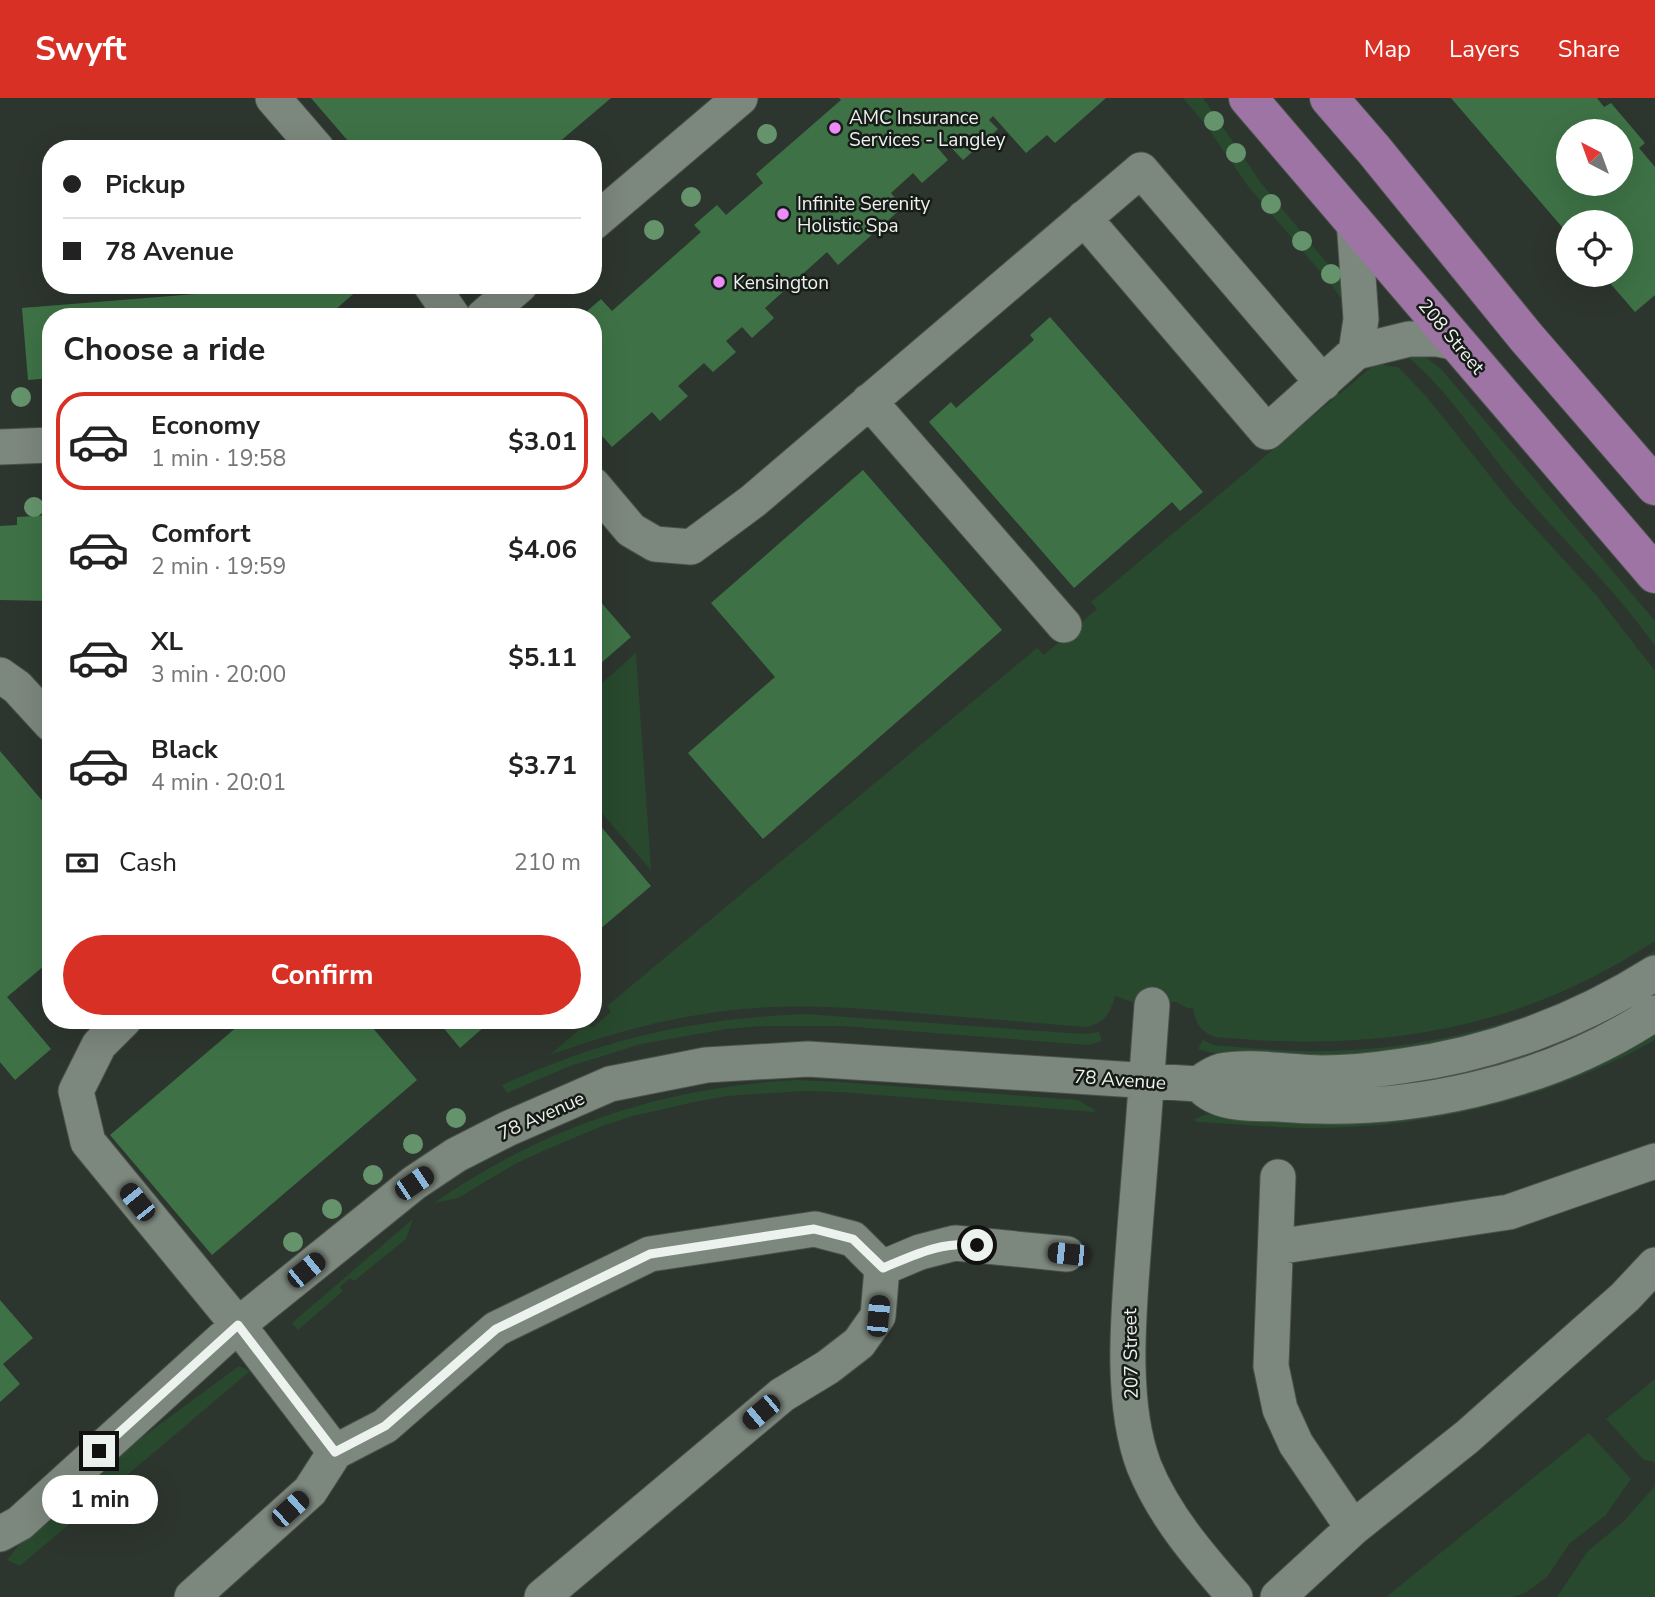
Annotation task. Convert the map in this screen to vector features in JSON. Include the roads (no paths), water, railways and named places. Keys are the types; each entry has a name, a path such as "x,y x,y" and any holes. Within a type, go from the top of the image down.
{"main road":[{"name":"208 Street","path":"1248,98 1655,573"},
{"path":"1329,98 1526,337 1655,486"}],"street":[{"path":"274,98 309,140"},
{"path":"602,215 740,98"},
{"path":"602,496 631,530 655,544 691,547 753,501 1141,170 1323,383"},
{"path":"1084,218 1267,432 1356,352 1409,339 1438,339 1458,343"},
{"path":"1354,220 1361,319 1356,352"},
{"path":"493,308 510,294"},
{"path":"869,401 1064,625"},
{"path":"0,447 42,445"},
{"path":"0,675 17,687 42,714"},
{"name":"78 Avenue","path":"1198,1084 1219,1071 1338,1072 1403,1066 1478,1051 1553,1026 1596,1007 1655,972"},
{"name":"207 Street","path":"1152,1005 1127,1331 1131,1412 1144,1465 1167,1510 1197,1553 1235,1597"},
{"name":"78 Avenue","path":"0,1556 10,1528 238,1325 414,1183 456,1155 506,1129 610,1084 706,1065 808,1059 1198,1084 1214,1096 1230,1100 1301,1106 1370,1106 1460,1094 1555,1065 1626,1032 1655,1013"},
{"path":"115,1029 99,1045 76,1091 88,1142 238,1325 335,1452"},
{"path":"1276,1247 1509,1212 1655,1161"},
{"path":"1278,1177 1271,1366 1280,1409 1296,1444 1353,1528"},
{"path":"192,1597 310,1492 335,1452 385,1426 496,1329 650,1254 814,1229 853,1239 883,1268"},
{"path":"883,1268 920,1252 955,1243 1068,1254"},
{"path":"1278,1597 1353,1528 1467,1437 1625,1297 1655,1265"},
{"path":"542,1597 782,1395 828,1367 859,1343 878,1316 883,1268"}],"place":[{"name":"AMC Insurance Services - Langley","path":"835,128"},
{"name":"Infinite Serenity Holistic Spa","path":"783,214"},
{"name":"Kensington","path":"719,282"}]}
